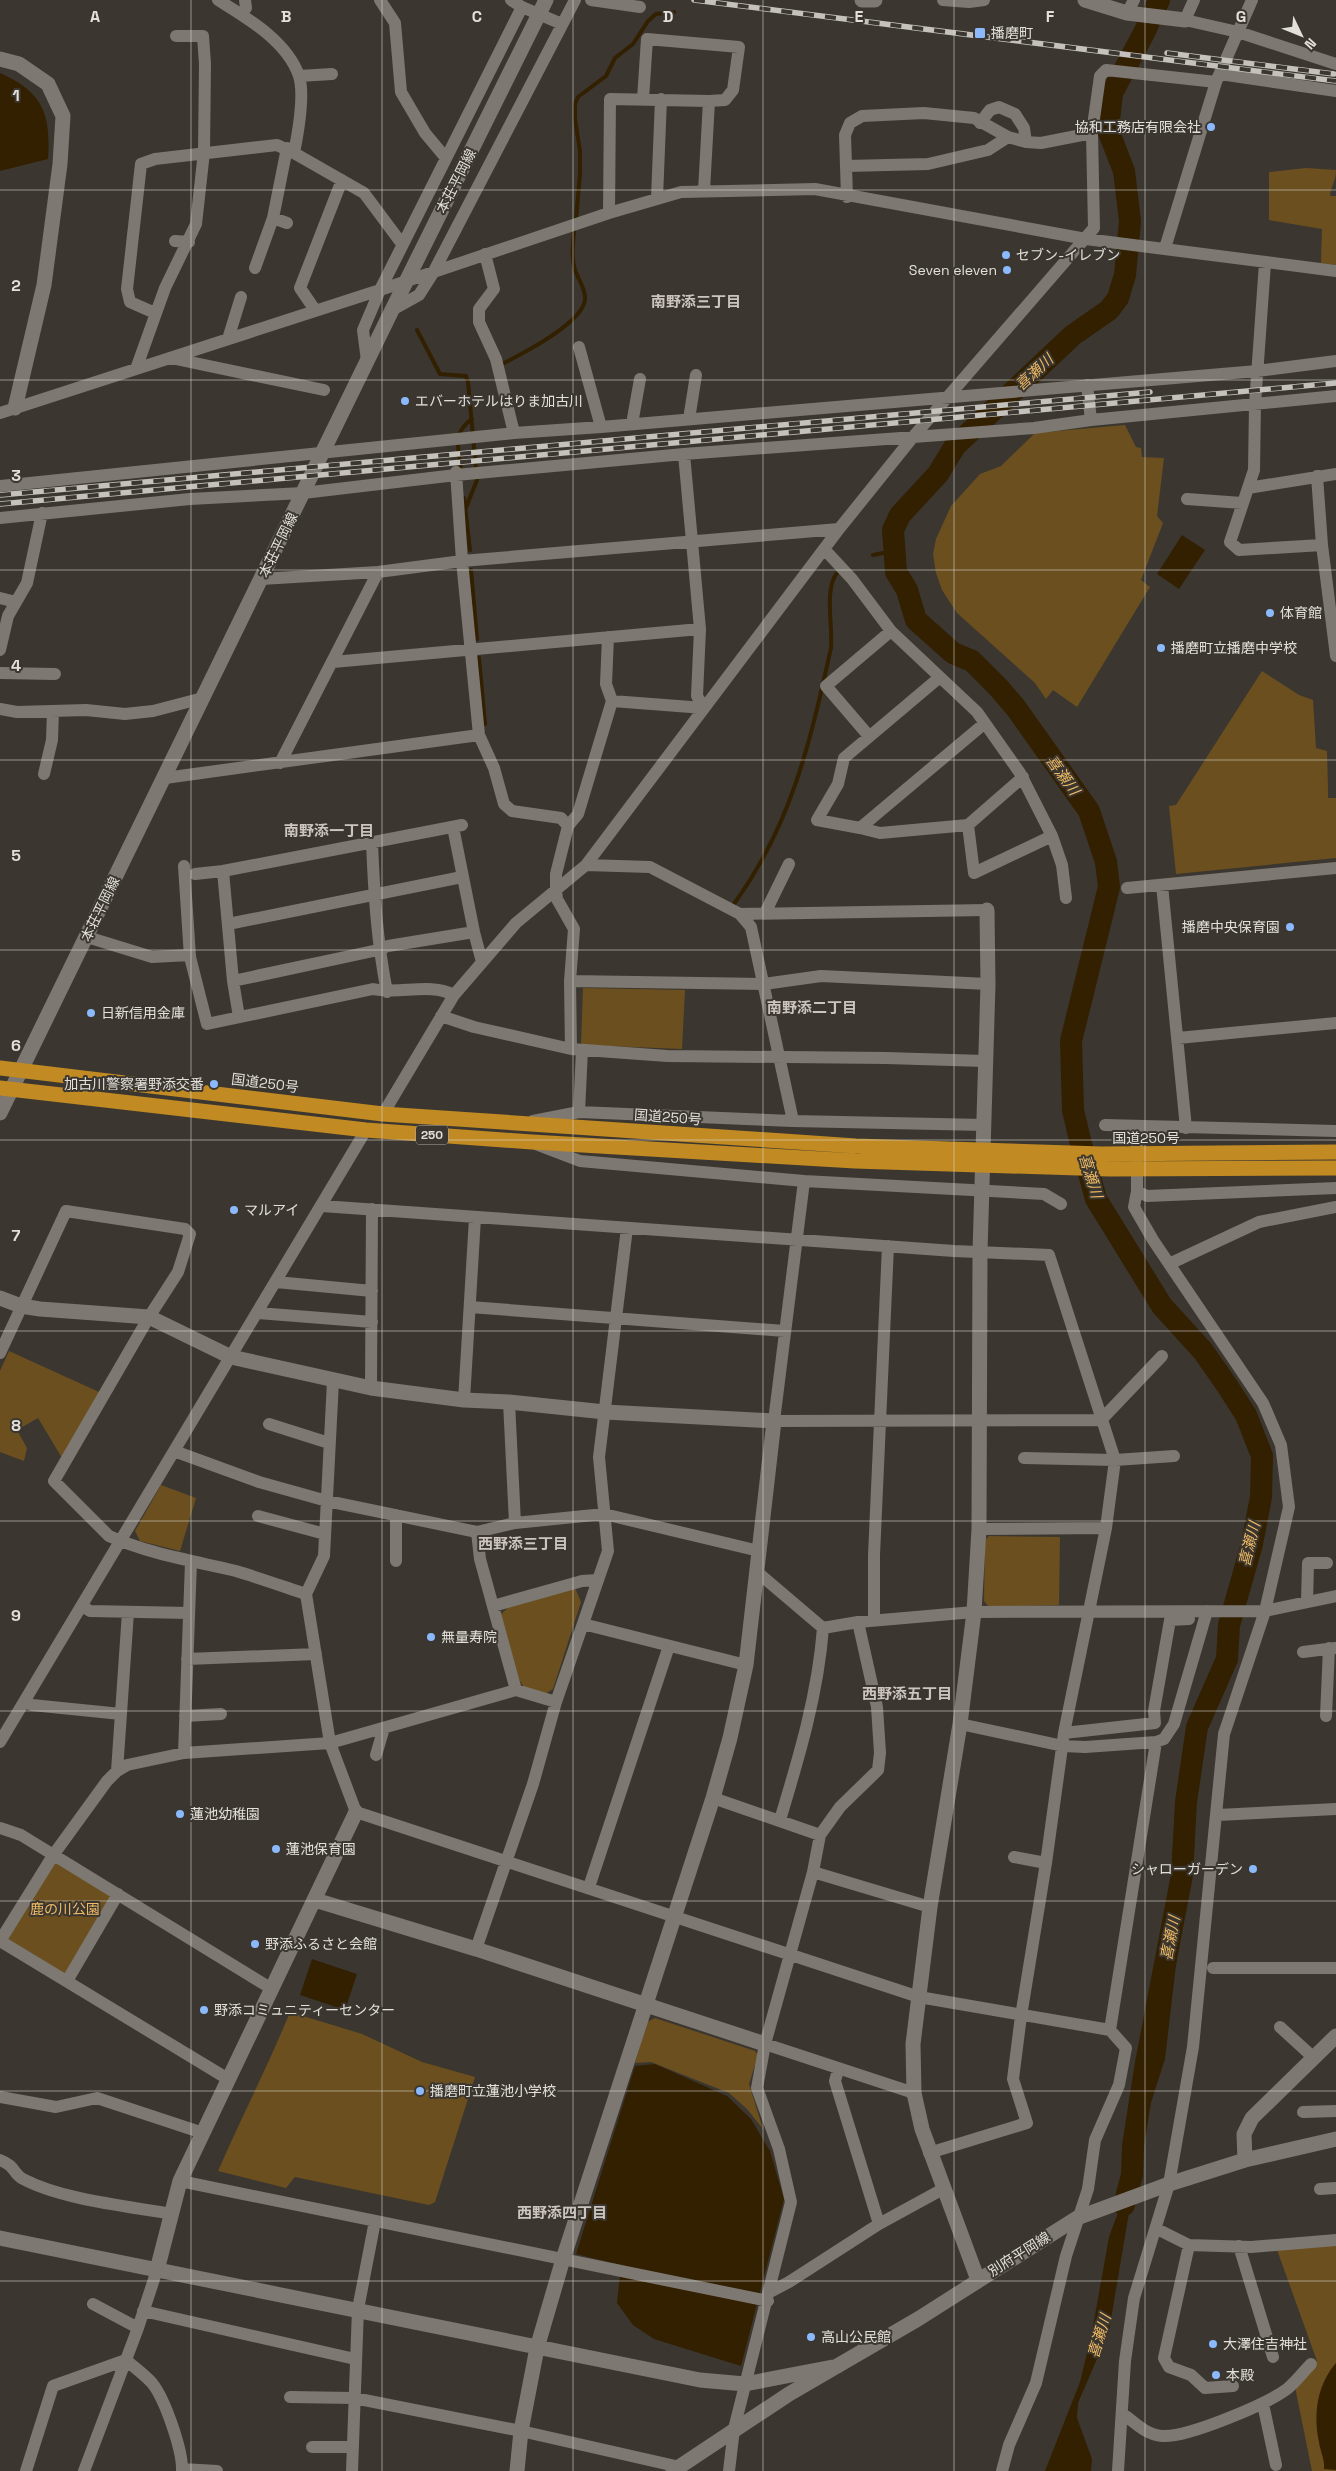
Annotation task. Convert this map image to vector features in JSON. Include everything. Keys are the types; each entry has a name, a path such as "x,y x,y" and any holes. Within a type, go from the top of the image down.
{"highway":[{"name":"国道250号","path":"0,1068 384,1114 855,1153"},
{"name":"国道250号","path":"6,1089 366,1130 532,1142 855,1153 1102,1154 1262,1162 1336,1168"},
{"name":"国道250号","path":"1262,1162 1336,1152"}],"street":[{"path":"218,0 282,46 299,76 307,113 290,151 273,218 255,268"},
{"path":"380,0 396,23 402,92 425,133 445,157"},
{"name":"本荘平岡線","path":"0,1113 6,1089 21,1071 406,281 546,0"},
{"path":"392,310 419,295 433,273 575,0"},
{"path":"591,0 640,7"},
{"path":"862,0 875,0"},
{"path":"943,0 969,2 984,0"},
{"path":"1084,0 1131,6 1238,32 1336,64"},
{"path":"1185,20 1194,0"},
{"path":"1165,248 1218,78 1252,0"},
{"path":"367,361 363,330 380,290 517,4 562,24"},
{"path":"136,369 165,288 196,224 204,152 206,64 203,36 176,36"},
{"path":"609,212 610,99 725,100 734,90 739,48 647,39 643,98"},
{"path":"0,58 19,64 48,84 63,116 60,164 44,285 7,410"},
{"path":"0,1742 366,1130 384,1114 454,995 516,923 586,865 839,529 913,437 1094,228 1092,133 1100,76 1106,70 1155,76 1218,78 1336,91"},
{"path":"299,76 332,74"},
{"path":"658,198 661,99"},
{"path":"704,191 709,101"},
{"path":"980,123 990,110 999,107 1016,114 1024,128 1026,142"},
{"path":"846,197 845,135 850,123 862,116 924,113 974,118 1008,137 1026,142 1041,142 1092,133"},
{"path":"846,166 928,164 988,150 1008,137"},
{"path":"155,313 130,302 127,289 141,164 155,159 278,145 364,193 402,244"},
{"path":"315,310 300,288 342,180"},
{"path":"7,410 433,273 609,212 681,192 815,189 846,197 1140,248 1165,248 1265,263 1336,271"},
{"path":"273,218 286,222"},
{"path":"175,240 188,242"},
{"path":"485,254 494,290 480,309 479,322 496,359 514,433"},
{"path":"1265,263 1255,404 1254,470 1230,542 1239,550 1322,545"},
{"path":"228,339 242,297"},
{"path":"579,347 601,427"},
{"path":"170,358 324,390"},
{"path":"0,486 514,433 601,427 1336,362"},
{"path":"689,419 696,375"},
{"path":"632,424 640,379"},
{"path":"1087,385 1091,420"},
{"path":"0,518 190,499 303,493 456,473 1034,428 1091,420 1336,396"},
{"path":"684,454 694,540 700,629 697,696 704,708"},
{"path":"456,473 470,650 480,735 494,768 504,804 512,811 560,818 568,826"},
{"path":"1248,488 1336,474"},
{"path":"1317,476 1322,545 1336,656"},
{"path":"1187,498 1242,503"},
{"path":"0,650 8,616 27,583 42,513"},
{"path":"261,580 378,572 462,560 839,529"},
{"path":"825,550 852,580 891,630 977,712 1023,777 1052,836 1062,865 1066,898"},
{"path":"280,763 378,572"},
{"path":"0,598 16,602"},
{"path":"333,662 700,629"},
{"path":"868,735 826,686 891,630"},
{"path":"579,1112 570,981 574,929 557,899 556,874 568,826 578,814 612,701 606,684 608,637"},
{"path":"0,673 55,674"},
{"path":"940,677 868,735 844,758 838,784 817,820 880,833 968,825 1023,777"},
{"path":"0,709 17,712 86,710 125,714 153,711 203,698"},
{"path":"612,701 704,708"},
{"path":"44,774 52,740 53,711"},
{"path":"860,828 985,723"},
{"path":"164,778 480,735"},
{"path":"968,825 974,872 1052,836"},
{"path":"195,874 223,871 458,826 462,877 482,962"},
{"path":"372,842 378,950 387,992"},
{"path":"766,913 789,864"},
{"path":"586,865 650,867 740,914 751,927 793,1121"},
{"path":"184,866 190,955 207,1024 373,989 387,992 442,988 454,995"},
{"path":"1127,888 1336,868"},
{"path":"223,871 233,981 239,1017"},
{"path":"228,924 462,877"},
{"path":"1162,885 1186,1128"},
{"path":"740,914 987,910 988,984 980,1252 979,1529 974,1612 960,1724 930,1907 913,2044 914,2093 929,2153 978,2280"},
{"path":"233,981 378,950 388,946 474,932"},
{"path":"87,937 152,957 190,955"},
{"path":"570,981 764,984 821,976 988,984"},
{"path":"441,1016 474,1027 576,1049 667,1056 779,1056 985,1061"},
{"path":"1178,1038 1336,1023"},
{"path":"516,1124 579,1112 793,1121 984,1125"},
{"path":"1105,1125 1336,1131"},
{"path":"1118,2471 1125,2361 1134,2298 1157,2229 1193,2047 1210,1864 1218,1815 1224,1734 1266,1611 1289,1507 1282,1445 1263,1403 1169,1264 1134,1207 1137,1191 1138,1126"},
{"path":"532,1142 580,1161 804,1181 1044,1194 1061,1204"},
{"path":"517,2471 521,2431 537,2348 563,2258 713,1798 730,1738 746,1665 804,1181"},
{"path":"1137,1191 1147,1196 1336,1188"},
{"path":"322,1206 1049,1256 1115,1460 1106,1528 1064,1733 1046,1863 1021,2016 1013,2079 1027,2123 929,2153"},
{"path":"1169,1264 1259,1222 1336,1207"},
{"path":"371,1388 372,1209"},
{"path":"0,1354 66,1211 185,1229 190,1234 178,1272 54,1481 109,1536 120,1541 190,1562 236,1572 306,1594"},
{"path":"464,1400 475,1218"},
{"path":"476,1949 533,1784 556,1702 608,1551 599,1457 627,1228"},
{"path":"874,1620 874,1554 888,1246"},
{"path":"276,1282 372,1291"},
{"path":"0,1298 21,1306 149,1318 231,1357 371,1388 464,1400 509,1402 605,1412 774,1421 1101,1420 1162,1356"},
{"path":"470,1307 786,1331"},
{"path":"258,1313 372,1322"},
{"path":"84,2471 144,2311 157,2270 180,2181 356,1812 330,1743 306,1594 324,1556 333,1381"},
{"path":"509,1402 515,1523"},
{"path":"269,1424 329,1443"},
{"path":"174,1451 259,1482 327,1500 477,1532 515,1523 604,1514 759,1551"},
{"path":"1024,1458 1115,1460 1174,1456"},
{"path":"396,1515 396,1562"},
{"path":"258,1516 325,1534"},
{"path":"979,1529 1106,1528"},
{"path":"477,1532 480,1559 516,1690"},
{"path":"184,1753 190,1562"},
{"path":"1307,1602 1308,1563 1328,1564"},
{"path":"758,1572 822,1628"},
{"path":"492,1606 582,1581 597,1580"},
{"path":"822,1628 874,1620 974,1612 1266,1611 1336,1596"},
{"path":"82,1606 90,1611 189,1613"},
{"path":"117,1770 128,1612"},
{"path":"1155,1723 1154,1711 1170,1620 1189,1619 1207,1612"},
{"path":"960,1724 1063,1746 1085,1747 1156,1742 1164,1739 1172,1728 1207,1612"},
{"path":"730,2471 734,2429 769,2296 791,2202 779,2149 757,2088 765,2044 813,1872 820,1834 840,1807 878,1770 880,1753 877,1707 858,1622"},
{"path":"583,1624 746,1665"},
{"path":"780,1820 806,1733 820,1664 822,1628"},
{"path":"590,1887 669,1646"},
{"path":"1303,1652 1332,1648 1326,1716"},
{"path":"187,1659 316,1654"},
{"path":"228,2079 0,1941 54,1854 117,1770 127,1765 184,1753 330,1743 516,1690 556,1702"},
{"path":"24,1702 32,1705 121,1714"},
{"path":"185,1716 221,1714"},
{"path":"1064,1733 1155,1723 1172,1728"},
{"path":"382,1749 384,1728"},
{"path":"1110,2030 1156,1742"},
{"path":"713,1798 820,1834"},
{"path":"1218,1815 1336,1808"},
{"path":"356,1812 506,1862 590,1887 919,1997 1110,2030 1126,2048 1119,2085 1096,2140 1088,2189 1066,2256 1036,2383 1009,2445 1002,2471"},
{"path":"0,1828 21,1835 54,1854 272,1989"},
{"path":"1014,1857 1046,1863"},
{"path":"813,1872 930,1907"},
{"path":"67,1981 118,1894"},
{"path":"315,1900 476,1949 765,2044 838,2070 914,2093"},
{"path":"1213,1968 1336,1968"},
{"path":"1280,2027 1314,2058"},
{"path":"1245,2160 1244,2134 1252,2118 1336,2036"},
{"path":"838,2070 835,2081 879,2224"},
{"path":"1,2100 56,2107 97,2098 202,2133"},
{"path":"1303,2112 1336,2111"},
{"name":"別府平岡線","path":"676,2469 734,2429 918,2319 1077,2218 1164,2186 1245,2160 1336,2139"},
{"path":"0,2160 11,2164 21,2178 61,2193 172,2214"},
{"path":"180,2181 615,2269 769,2296 879,2224 943,2190"},
{"path":"1320,2189 1336,2188"},
{"path":"352,2471 358,2309 375,2221"},
{"path":"1157,2229 1189,2245 1238,2246 1336,2240"},
{"path":"0,2238 358,2309 537,2348 700,2380 745,2384 838,2366"},
{"path":"1189,2245 1164,2358 1169,2368 1191,2375 1205,2388 1233,2386"},
{"path":"1238,2246 1273,2357"},
{"path":"93,2304 138,2328"},
{"path":"144,2311 355,2359"},
{"path":"126,2360 153,2384 172,2425 182,2470 218,2471"},
{"path":"26,2471 53,2386 126,2360"},
{"path":"1122,2413 1146,2432 1162,2436 1189,2431 1263,2404 1288,2388 1311,2364"},
{"path":"290,2397 354,2398 521,2431 676,2469"},
{"path":"1263,2404 1276,2465"},
{"path":"312,2447 352,2447"}],"green space":[{"path":"1306,168 1336,170 1330,196 1336,196 1336,265 1321,263 1322,229 1269,220 1269,172"},
{"path":"1125,425 1136,447 1141,448 1142,457 1164,458 1157,516 1163,523 1141,580 1150,587 1077,707 1053,690 1046,699 1035,683 957,613 942,590 936,573 933,554 936,539 951,506 980,474 1001,466 1035,433"},
{"path":"1262,671 1299,695 1313,700 1316,748 1327,751 1328,798 1336,798 1336,858 1176,874 1169,806 1176,805"},
{"path":"583,988 685,990 682,1049 581,1045"},
{"path":"9,1351 99,1392 62,1458 38,1418 17,1430 27,1448 24,1461 0,1452 0,1371"},
{"path":"161,1485 196,1498 180,1551 140,1541 135,1531"},
{"path":"989,1536 1060,1537 1059,1605 989,1607 984,1601 985,1540"},
{"path":"575,1588 581,1602 553,1689 545,1694 524,1688 519,1679 501,1614 510,1606"},
{"name":"鹿の川公園","path":"54,1862 112,1897 65,1974 8,1939"},
{"path":"290,2012 362,2034 422,2062 475,2077 435,2202 429,2205 295,2177 286,2188 218,2171"},
{"path":"655,2018 755,2051 758,2055 749,2084 763,2129 747,2109 729,2093 651,2062 635,2063 647,2022"},
{"path":"1336,2244 1336,2471 1312,2471 1295,2387 1317,2361 1276,2247"}],"water":[{"path":"0,73 26,88 41,106 48,129 48,159 0,171"},
{"path":"1182,535 1205,550 1179,589 1157,574"},
{"path":"1171,1937 1177,1956 1165,2059 1144,2124 1109,2331 1078,2403 1077,2418 1092,2459 1091,2471 1045,2471 1080,2382 1092,2332 1109,2237 1132,2175 1133,2146 1146,2063"},
{"path":"312,1959 357,1974 345,2010 300,1995"},
{"path":"655,2064 727,2096 751,2119 770,2151 784,2199 741,2366 654,2339 633,2325 617,2303 621,2265 576,2254 635,2066"},
{"path":"1336,2363 1336,2470 1324,2469 1316,2421 1318,2400 1324,2381"}],"waterway":[{"name":"喜瀬川","path":"1124,2205 1132,2175 1133,2146 1146,2063 1182,1875 1186,1802 1197,1727 1227,1659 1229,1625 1252,1544 1261,1497 1262,1456 1246,1415 1226,1384 1203,1351 1162,1306 1096,1199 1080,1140 1073,1110 1071,1041 1109,887 1106,862 1089,811 1016,708 998,687 972,661 953,653 916,620 907,590 896,572 893,530 900,515 938,474 955,446 1073,335 1109,310 1118,298 1125,275 1130,221 1124,171 1108,130 1112,93 1159,0"},
{"path":"576,220 580,173 580,151 575,119 575,104 578,97 606,76 615,58 633,44 648,21 656,14 674,12"},
{"path":"502,364 564,327 582,308 585,295 574,265 574,231"},
{"path":"417,330 440,374 466,376 468,382 477,480 465,510"},
{"path":"461,471 458,448 459,436 461,430 472,419"},
{"path":"464,498 470,550"},
{"path":"873,555 893,551"},
{"path":"471,570 477,639"},
{"path":"734,904 754,874 785,813 806,749 831,648 830,598 833,580 837,573"},
{"path":"479,658 485,724"}],"railway":[{"path":"694,0 1336,81"},
{"path":"1167,53 1334,74"},
{"path":"0,504 1336,383"},
{"path":"0,495 1150,392"}],"place":[{"name":"播磨町","path":"980,33"},
{"name":"協和工務店有限会社","path":"1211,127"},
{"name":"セブン-イレブン","path":"1006,255"},
{"name":"Seven eleven","path":"1007,270"},
{"name":"エバーホテルはりま加古川","path":"405,401"},
{"name":"体育館","path":"1270,613"},
{"name":"播磨町立播磨中学校","path":"1161,648"},
{"name":"播磨中央保育園","path":"1290,927"},
{"name":"日新信用金庫","path":"91,1013"},
{"name":"加古川警察署野添交番","path":"214,1084"},
{"name":"マルアイ","path":"234,1210"},
{"name":"無量寿院","path":"431,1637"},
{"name":"蓮池幼稚園","path":"180,1814"},
{"name":"蓮池保育園","path":"276,1849"},
{"name":"シャローガーデン","path":"1253,1869"},
{"name":"野添ふるさと会館","path":"255,1944"},
{"name":"野添コミュニティーセンター","path":"204,2010"},
{"name":"播磨町立蓮池小学校","path":"420,2091"},
{"name":"高山公民館","path":"811,2337"},
{"name":"大澤住吉神社","path":"1213,2344"},
{"name":"本殿","path":"1216,2375"}],"district":[{"name":"南野添三丁目","path":"696,301"},
{"name":"南野添一丁目","path":"329,830"},
{"name":"南野添二丁目","path":"812,1007"},
{"name":"西野添三丁目","path":"523,1543"},
{"name":"西野添五丁目","path":"907,1693"},
{"name":"西野添四丁目","path":"562,2212"}]}
